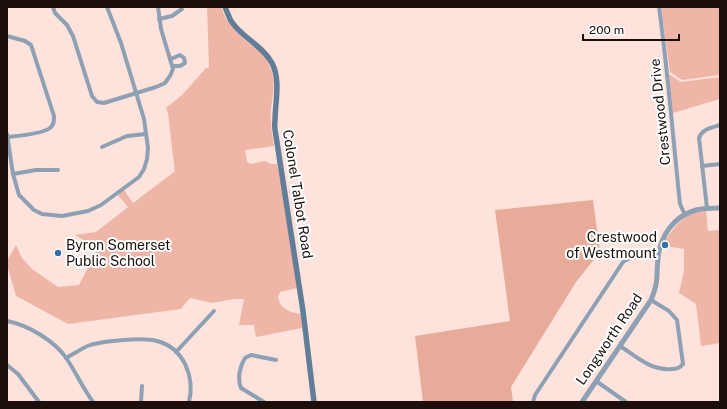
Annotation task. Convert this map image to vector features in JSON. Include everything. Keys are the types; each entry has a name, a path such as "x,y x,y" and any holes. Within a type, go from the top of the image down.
{"main road":[{"name":"Colonel Talbot Road","path":"226,7 231,21 241,32 262,49 272,63 275,71 277,87 274,122 302,303 314,402"}],"street":[{"path":"54,7 55,13 67,25 73,36 92,96 97,102 104,104 165,83 170,76 173,69 161,29 158,7"},
{"path":"7,134 13,174 19,195 34,210 42,214 62,216 88,211 101,205 139,177 144,169 148,148 144,120 121,43 106,7"},
{"name":"Crestwood Drive","path":"659,7 680,204 685,215"},
{"path":"159,19 172,16 182,9"},
{"path":"7,36 25,41 31,45 54,116 54,122 50,129 8,137"},
{"path":"171,59 180,55 184,58 185,63 180,66 172,66"},
{"path":"707,208 699,138 704,130 720,125"},
{"path":"102,147 127,136 146,134"},
{"path":"702,166 720,164"},
{"path":"13,174 36,170 58,170"},
{"name":"Longworth Road","path":"582,402 651,300 658,282 658,258 665,234 674,223 685,215 696,210 720,208"},
{"path":"533,402 535,394 623,262 629,257 637,256 658,258"},
{"path":"620,346 653,367 662,370 677,369 683,364 677,320 669,311 651,300"},
{"path":"176,352 214,310"},
{"path":"7,322 17,323 32,330 51,343 66,358 93,402"},
{"path":"66,358 89,345 148,339 159,341 168,345 184,361 190,375 191,384 189,402"},
{"path":"264,402 241,388 238,380 241,364 245,358 251,355 276,360"},
{"path":"7,365 18,374 39,402"},
{"path":"596,381 626,402"},
{"path":"141,402 142,386"}],"shaded area":[{"path":"207,7 221,7 225,17 234,30 264,56 271,71 274,85 271,125 274,146 245,150 247,162 251,164 265,161 271,164 277,164 297,288 280,292 278,297 283,307 301,314 302,328 256,337 254,325 239,325 244,299 234,299 212,303 190,298 181,309 68,324 16,296 7,261 16,245 22,258 32,269 58,287 79,285 98,248 75,235 96,232 128,207 117,194 123,189 133,203 174,172 175,173 168,113 166,108 182,95 206,68 209,68"},
{"path":"661,7 720,7 720,75 682,80 670,72"},
{"path":"669,74 681,82 720,77 720,99 673,113"},
{"path":"593,200 600,252 576,282 511,387 513,402 423,402 415,336 510,321 495,210"},
{"path":"706,210 708,231 720,230 720,343 701,346 696,304 679,293 684,271 684,249 661,245 685,217 698,211"}],"place":[{"name":"Crestwood of Westmount","path":"665,245"},
{"name":"Byron Somerset Public School","path":"58,253"}]}
